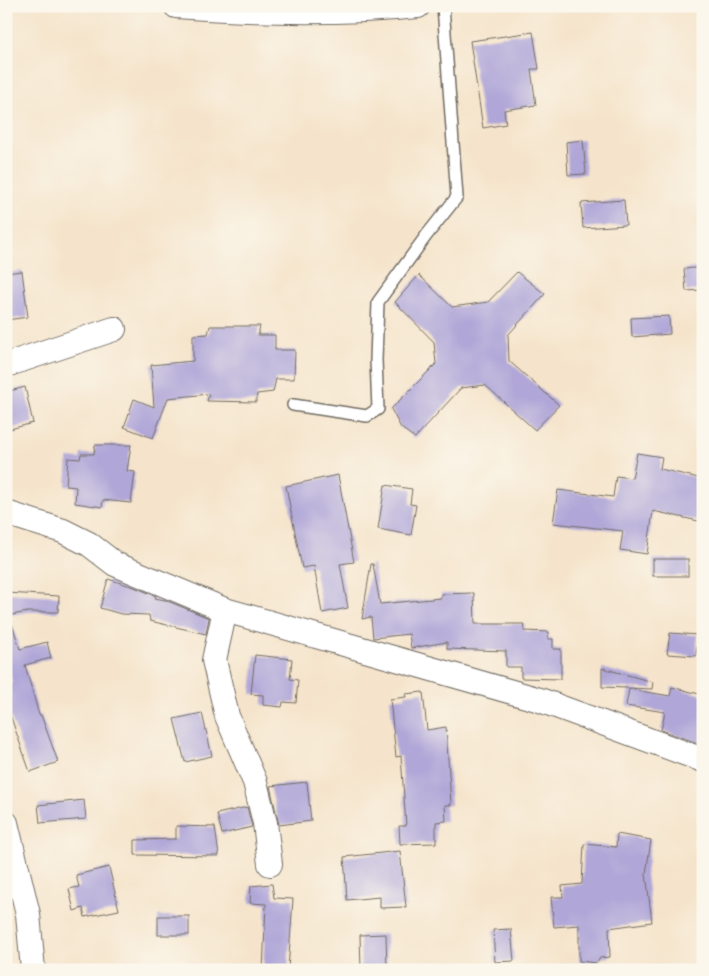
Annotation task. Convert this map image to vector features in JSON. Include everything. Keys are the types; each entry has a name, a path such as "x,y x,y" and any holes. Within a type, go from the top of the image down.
{"street":[{"path":"176,6 327,11 392,9 418,6"},
{"path":"6,366 114,329"},
{"path":"6,514 63,531 89,544 115,564 226,610 540,700 703,760"},
{"path":"226,610 214,660 227,716 255,782 265,823 270,864"},
{"path":"6,824 28,914 33,970"}],"lane":[{"path":"293,405 367,416 378,409 376,360 378,302 457,197 443,6"}],"building":[{"path":"533,32 539,69 531,69 536,105 504,110 506,124 483,128 470,41"},
{"path":"583,140 586,174 568,175 566,142"},
{"path":"624,200 626,225 583,228 581,203"},
{"path":"703,267 703,290 686,291 684,269"},
{"path":"22,271 28,317 6,320 6,273"},
{"path":"517,272 545,294 508,335 509,361 559,405 535,430 485,385 461,388 415,438 401,428 391,409 436,364 434,342 395,302 419,275 452,307 488,302"},
{"path":"669,316 670,334 632,337 631,318"},
{"path":"210,326 260,326 258,335 275,335 275,350 295,350 294,379 276,379 273,392 257,394 256,402 207,401 209,394 168,398 153,438 124,427 134,399 154,407 151,365 193,361 193,335 208,334"},
{"path":"25,387 33,423 6,430 6,392"},
{"path":"95,445 131,445 127,471 135,472 131,503 103,500 102,507 75,503 76,487 66,486 68,458 80,459 81,454 94,454"},
{"path":"637,453 662,457 660,469 703,479 703,522 653,511 647,554 620,550 623,531 553,523 558,490 613,497 616,476 632,478"},
{"path":"338,475 354,562 340,564 348,608 322,613 314,566 302,568 286,486"},
{"path":"385,485 412,489 410,504 416,505 411,535 378,529"},
{"path":"653,559 688,559 688,576 653,576"},
{"path":"371,564 373,564 380,604 441,598 441,594 474,593 475,624 525,624 524,631 549,632 548,639 553,639 553,649 561,649 561,679 521,678 521,667 506,667 506,651 447,649 447,642 411,648 409,634 373,638 371,617 362,619"},
{"path":"108,579 134,587 156,596 155,598 165,600 209,618 206,634 150,621 149,615 121,614 100,608"},
{"path":"6,593 59,596 58,612 28,612 6,616"},
{"path":"12,624 20,649 47,642 51,658 25,665 39,715 41,715 58,762 30,772 6,703 6,685 12,683 6,659 6,625"},
{"path":"670,633 698,635 696,656 667,654"},
{"path":"255,655 292,659 290,679 298,680 296,703 283,702 282,707 263,705 263,695 251,694"},
{"path":"602,668 653,682 652,689 602,687"},
{"path":"672,687 703,695 703,745 661,730 665,712 626,706 629,689 670,696"},
{"path":"423,692 427,730 446,727 451,805 445,805 446,821 436,822 436,843 400,844 399,826 406,826 401,756 396,757 390,699 406,697 405,694"},
{"path":"202,713 212,756 185,762 174,719"},
{"path":"307,782 311,821 279,825 270,786"},
{"path":"84,800 86,819 40,823 38,805"},
{"path":"247,807 252,827 222,834 217,814"},
{"path":"176,826 215,827 219,856 135,855 135,840 176,839"},
{"path":"617,834 651,840 646,874 652,922 609,928 610,957 600,958 597,963 579,961 579,925 554,927 551,897 563,897 562,886 582,884 584,844 616,847"},
{"path":"400,851 406,907 380,908 380,897 347,900 344,857"},
{"path":"109,867 119,910 85,917 83,908 74,911 69,889 79,887 76,875"},
{"path":"272,884 274,898 293,899 288,970 263,970 266,904 250,903 251,886"},
{"path":"158,916 189,916 189,935 158,935"},
{"path":"511,929 514,961 495,962 493,930"},
{"path":"386,934 387,970 361,970 360,935"}]}
